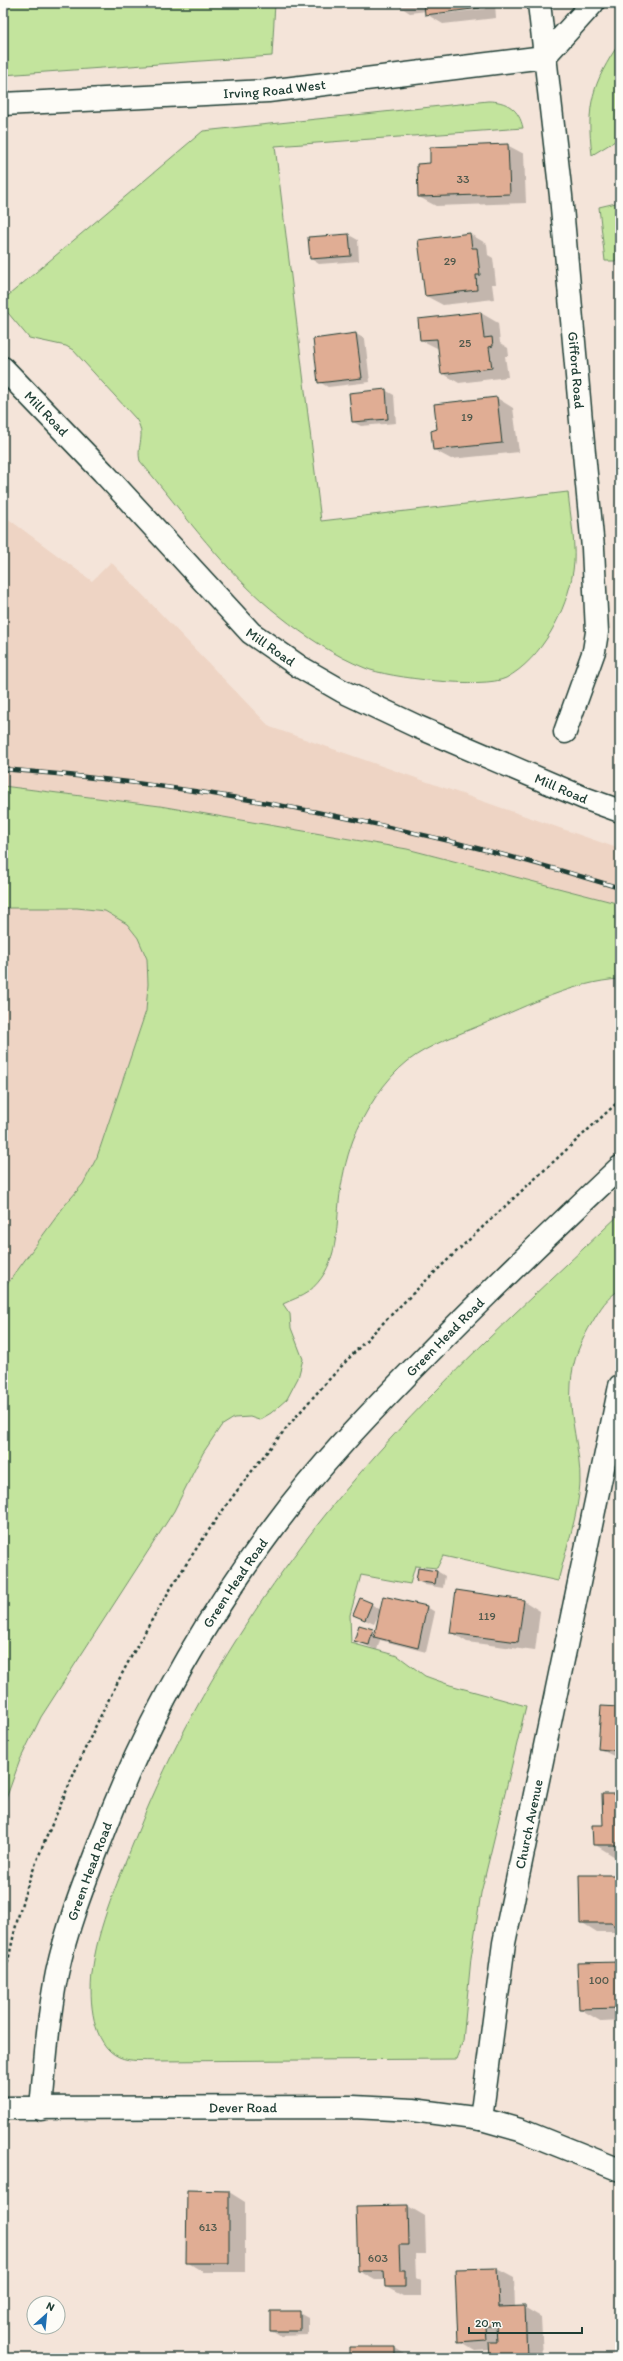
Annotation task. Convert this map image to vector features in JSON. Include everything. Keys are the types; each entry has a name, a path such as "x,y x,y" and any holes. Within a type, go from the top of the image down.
{"street":[{"name":"Gifford Road","path":"539,3 561,196 594,558 597,632 594,651 565,732"},
{"path":"544,57 593,3"},
{"name":"Irving Road West","path":"3,104 268,90 544,57"},
{"name":"Mill Road","path":"3,368 103,472 251,633 300,667 342,691 438,736 584,798 620,811"},
{"name":"Green Head Road","path":"41,2109 50,2010 57,1971 68,1932 110,1816 142,1741 194,1646 276,1524 342,1442 471,1309 620,1167"},
{"name":"Church Avenue","path":"481,2119 504,1943 610,1476 620,1386"},
{"name":"Dever Road","path":"3,2108 353,2107 413,2110 481,2119"},
{"path":"481,2119 520,2130 620,2170"}],"shaded area":[{"path":"3,515 92,581 111,562 270,727 620,849 620,904 407,849 160,806 3,786"},
{"path":"3,908 77,908 105,911 127,924 138,938 147,959 148,984 146,1011 97,1157 83,1184 65,1205 3,1290"}],"green space":[{"path":"3,3 275,3 272,56 3,75"},
{"path":"620,42 620,138 592,155 590,122 593,96 603,70"},
{"path":"495,101 511,107 519,116 523,128 275,146 321,521 568,492 574,542 573,571 565,602 551,632 531,659 519,670 506,678 495,681 478,682 436,681 377,672 354,663 332,652 310,638 261,600 224,563 140,461 139,450 141,430 136,419 73,350 66,346 29,338 3,307 3,300 203,131"},
{"path":"620,202 620,261 605,261 599,207"},
{"path":"3,786 160,806 407,849 620,904 620,979 603,981 568,989 426,1049 408,1061 383,1087 363,1119 348,1155 341,1187 336,1239 330,1262 325,1273 318,1283 308,1292 283,1304 290,1314 291,1328 303,1359 298,1378 287,1399 271,1413 259,1420 250,1417 234,1418 221,1426 203,1453 174,1511 41,1717 20,1760 3,1807 3,1290 65,1205 83,1184 97,1157 146,1011 148,984 147,959 138,938 127,924 105,911 77,908 3,908"},
{"path":"620,1214 620,1290 611,1296 598,1312 581,1343 573,1367 571,1409 579,1458 580,1483 577,1508 558,1581 443,1556 437,1568 415,1566 410,1584 361,1575 350,1615 351,1643 398,1656 425,1676 450,1685 526,1706 481,1893 471,1958 463,2041 456,2059 156,2061 132,2060 119,2057 110,2051 103,2042 94,2020 91,1984 99,1938 117,1884 138,1831 165,1770 195,1711 228,1653 264,1597 303,1543 388,1441 480,1347"}],"building":[{"path":"424,3 480,3 480,8 425,15"},
{"path":"508,144 510,194 418,197 417,164 430,163 430,147"},
{"path":"470,233 472,248 477,248 480,275 476,275 477,290 425,296 418,240"},
{"path":"349,234 351,256 310,259 308,237"},
{"path":"481,312 484,338 492,337 493,346 489,347 492,368 441,374 437,339 420,340 418,319"},
{"path":"356,333 362,378 318,383 313,339"},
{"path":"386,389 388,419 352,422 349,393"},
{"path":"497,397 502,443 433,450 431,431 437,429 434,404"},
{"path":"418,1568 437,1571 435,1584 416,1581"},
{"path":"456,1590 524,1600 518,1642 450,1633"},
{"path":"383,1596 427,1606 418,1648 374,1637"},
{"path":"360,1598 372,1603 365,1620 353,1615"},
{"path":"359,1625 373,1629 369,1645 354,1641"},
{"path":"601,1706 620,1707 620,1751 598,1749"},
{"path":"602,1794 620,1794 620,1845 593,1845 592,1825 603,1825"},
{"path":"579,1875 620,1875 620,1927 616,1927 611,1923 580,1923"},
{"path":"620,1962 620,2008 579,2009 577,1963"},
{"path":"187,2190 229,2191 229,2263 186,2263"},
{"path":"408,2205 409,2245 399,2245 400,2270 405,2270 405,2287 385,2287 384,2271 358,2271 356,2206"},
{"path":"497,2268 499,2307 525,2306 527,2358 490,2358 489,2342 497,2342 496,2326 485,2326 486,2340 458,2342 455,2269"},
{"path":"270,2311 300,2311 300,2331 270,2331"},
{"path":"349,2347 395,2347 395,2358 349,2358"}],"railway":[{"path":"3,769 81,776 159,786 314,812 468,846 620,888"}]}
